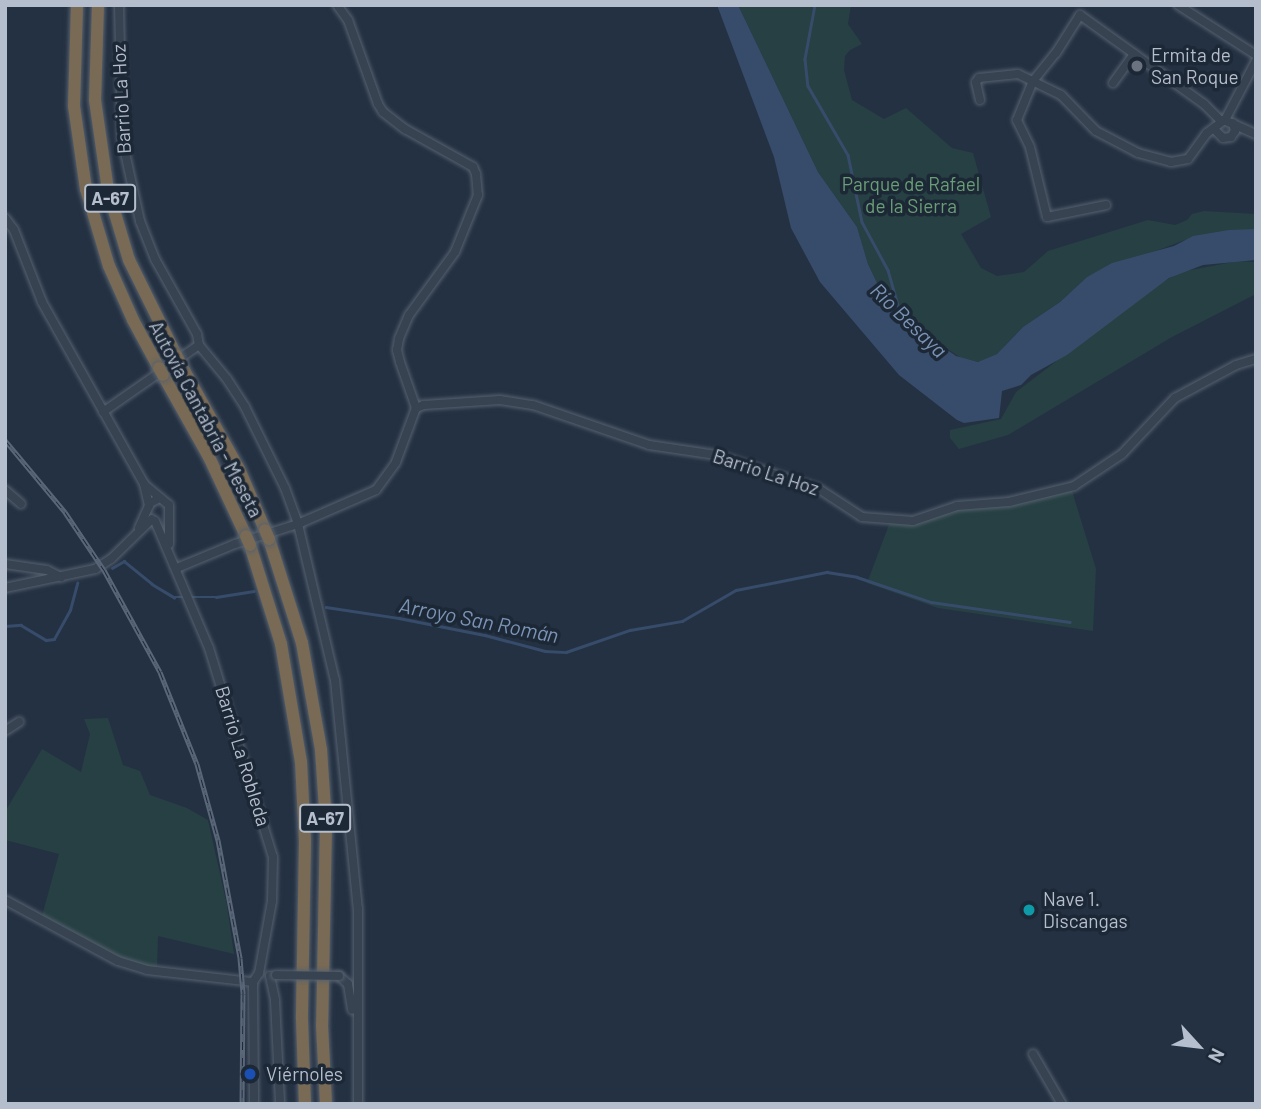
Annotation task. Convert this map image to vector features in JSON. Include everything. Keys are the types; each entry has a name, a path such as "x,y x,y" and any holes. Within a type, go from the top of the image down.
{"highway":[{"name":"Autovía Cantabria - Meseta","path":"77,5 74,96 86,189 109,266 133,320 214,465 248,541 281,644 301,762 305,841 302,999 304,1104"},
{"name":"Autovía Cantabria - Meseta","path":"99,5 96,28 96,109 108,190 129,260 179,360 231,453 267,535 302,643 320,741 326,824 323,1007 326,1104"},
{"path":"96,28 104,5"}],"street":[{"name":"Barrio La Hoz","path":"119,5 119,104 125,165 155,259 197,334 199,345 227,379 270,455 298,524 335,680 357,896 356,1030"},
{"path":"177,568 235,544 298,524 376,490 396,463 416,408 397,350 399,339 409,315 454,251 478,195 477,174 473,167 405,129 383,112 348,20 337,5"},
{"path":"1178,5 1256,55"},
{"path":"1106,205 1047,217 1030,148 1017,120 1033,81 1056,53 1080,15 1214,111 1234,133"},
{"path":"1113,83 1133,54"},
{"path":"1254,133 1234,133 1224,138 1223,124 1256,61"},
{"path":"980,100 976,82 979,78 1018,74 1060,95 1096,131 1153,158 1184,162 1207,133 1223,124 1254,133"},
{"path":"5,218 13,230 42,302 144,484 169,505 168,516 154,520 137,531 111,559 86,572 5,588"},
{"path":"103,412 199,345"},
{"name":"Barrio La Hoz","path":"416,408 438,403 500,400 533,405 649,445 702,451 737,461 819,489 856,515 913,521 957,506 1009,502 1074,486 1127,449 1175,398 1227,369 1256,359"},
{"path":"144,484 148,507"},
{"path":"5,490 21,504"},
{"path":"137,531 148,507 160,498"},
{"name":"Barrio La Robleda","path":"148,507 169,547 219,678 273,857 272,901 259,973 253,982"},
{"name":"Barrio La Robleda","path":"168,516 169,547"},
{"path":"5,564 47,570 61,577"},
{"path":"5,731 19,722"},
{"path":"5,900 118,961 147,970 253,982 254,1104"},
{"path":"259,973 273,976 339,976 356,971"},
{"path":"273,976 280,1104"},
{"path":"339,976 348,984 356,1030 358,1104"},
{"path":"1033,1054 1062,1104"}],"green space":[{"name":"Parque de Rafael de la Sierra","path":"738,5 851,5 848,24 862,44 845,56 844,70 852,100 884,119 906,108 952,148 973,153 991,217 961,234 981,268 997,276 1024,272 1048,251 1148,220 1175,225 1187,220 1192,214 1204,211 1256,214 1256,229 1185,240 1087,277 1060,302 1023,327 997,354 979,362 961,358 890,310 868,264 857,227 818,172"},
{"path":"1238,261 1256,262 1256,294 1172,337 1008,435 959,449 950,438 950,430 1001,419 1016,392 1148,291 1180,272"},
{"path":"1072,491 1096,569 1093,631 938,608 867,583 890,522 917,524 965,506 1014,504"},
{"path":"108,718 123,765 140,771 150,795 187,808 208,820 227,905 234,954 158,936 157,968 118,961 40,923 59,854 5,840 5,812 42,749 81,772 90,734 84,719"}],"water":[{"path":"717,5 738,5 818,172 857,227 868,264 890,310 956,356 978,362 997,354 1023,327 1060,302 1087,277 1112,263 1174,246 1193,236 1256,229 1256,260 1203,265 1169,278 1067,355 1031,375 1021,385 1002,391 999,418 964,423 957,420 899,375 820,282 791,228 774,157"}],"waterway":[{"name":"Río Besaya","path":"815,5 805,59 808,86 848,155 862,222 888,270 902,319"},
{"name":"Arroyo San Román","path":"112,568 124,561 152,584 174,597 216,597 254,591"},
{"name":"Arroyo San Román","path":"326,607 485,635 545,651 566,652 630,630 682,621 736,590 827,572 857,577 931,602 1070,622"},
{"name":"Arroyo San Román","path":"5,626 21,625 46,640 54,639 70,610 77,583"}],"railway":[{"path":"5,440 65,512 104,570 160,672 197,764 218,840 240,958 243,994 242,1104"}],"place":[{"name":"Ermita de San Roque","path":"1137,66"},
{"name":"Nave 1. Discangas","path":"1029,910"},
{"name":"Viérnoles","path":"250,1074"}]}
